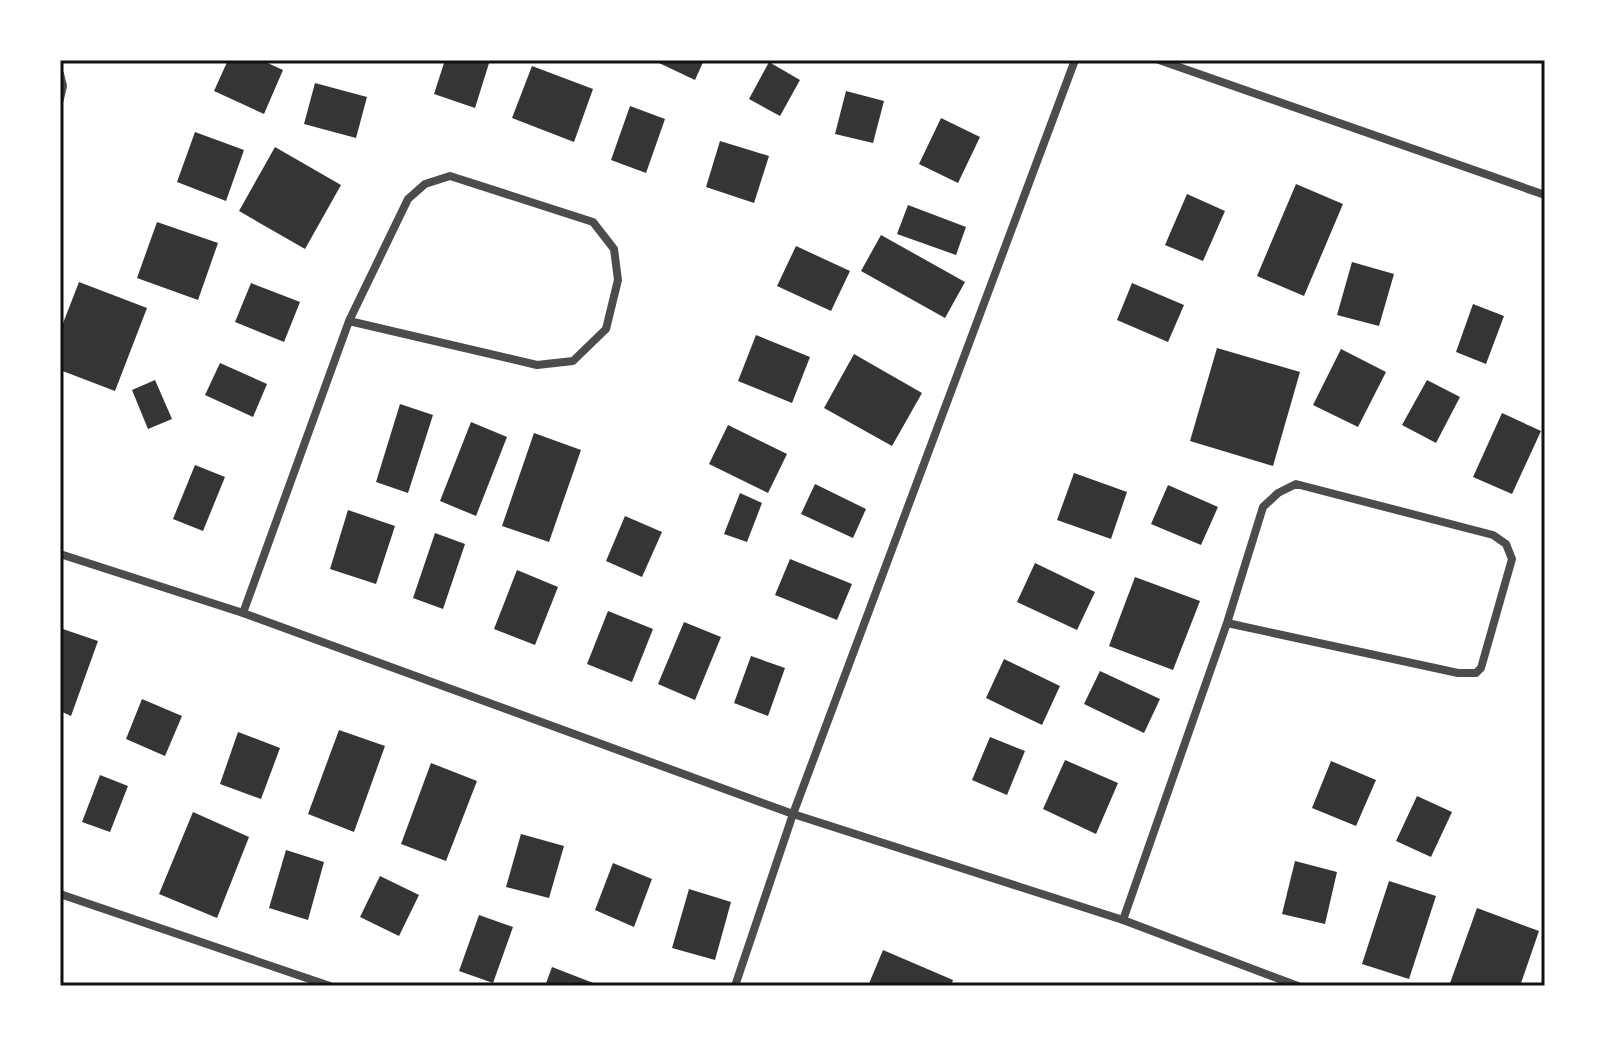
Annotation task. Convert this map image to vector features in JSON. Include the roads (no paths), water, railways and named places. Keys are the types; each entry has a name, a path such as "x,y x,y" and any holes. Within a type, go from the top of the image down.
{"street":[{"path":"735,986 793,814 1075,60"},
{"path":"1159,60 1545,195"},
{"path":"60,74 63,86 60,99"},
{"path":"243,613 349,321 408,199 425,184 450,176 593,222 614,249 618,280 606,329 573,361 537,365 349,321"},
{"path":"1123,920 1227,623 1263,507 1278,493 1296,484 1493,535 1506,544 1512,559 1481,668 1476,673 1458,673 1227,623"},
{"path":"60,554 243,613 793,814 1123,920 1298,986"},
{"path":"60,894 330,986"}]}
